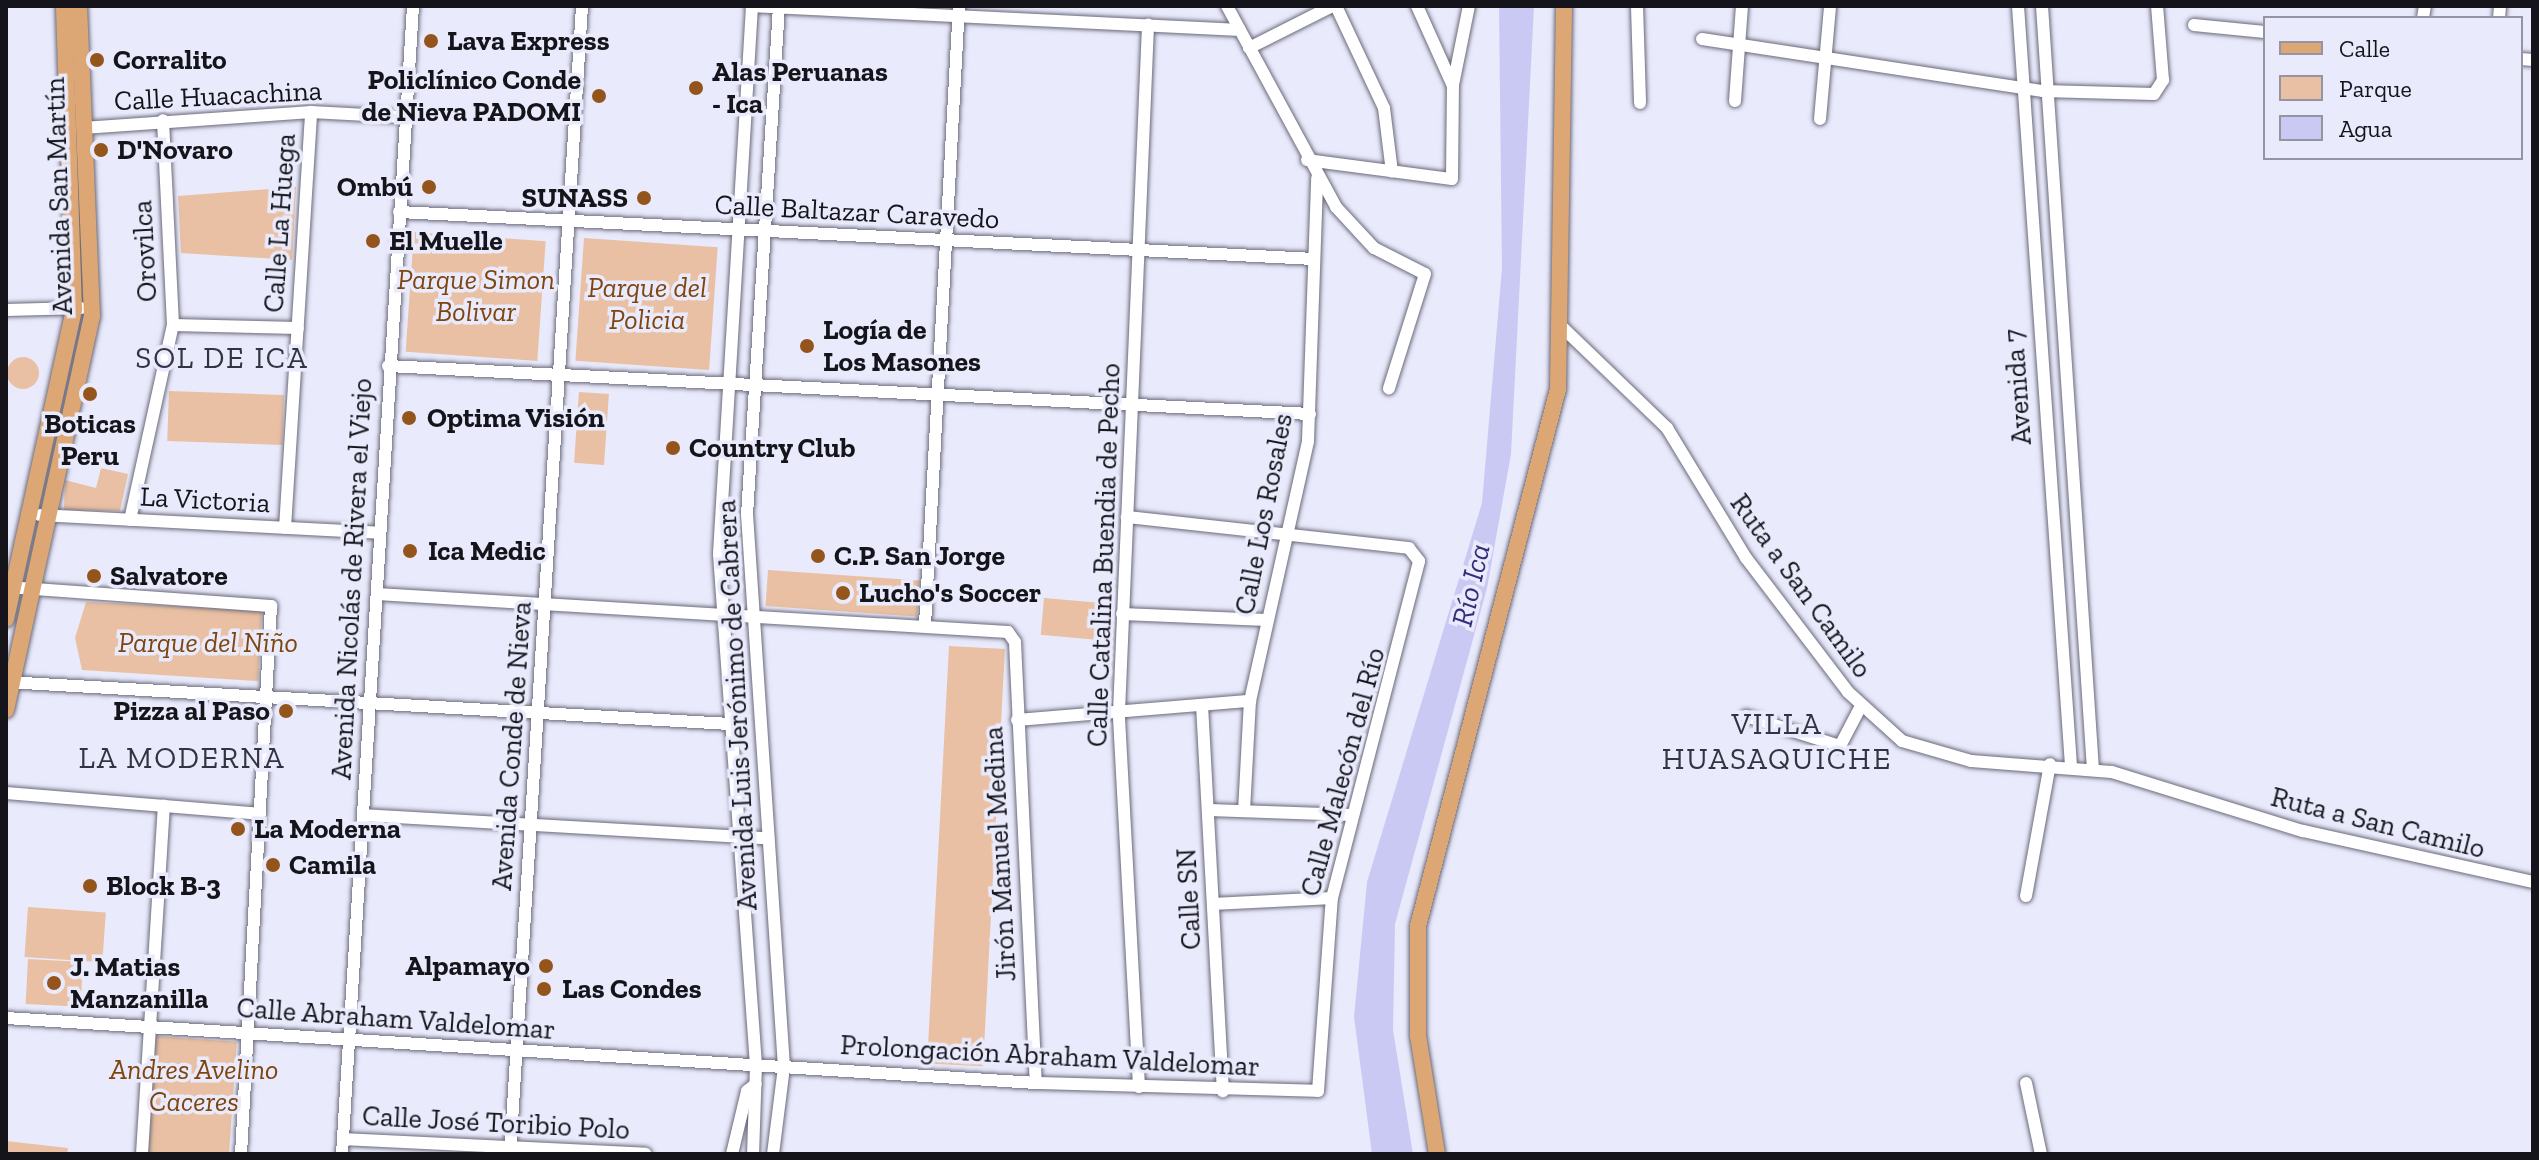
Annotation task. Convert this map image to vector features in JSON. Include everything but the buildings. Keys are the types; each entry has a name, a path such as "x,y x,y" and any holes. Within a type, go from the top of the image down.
{"main road":[{"name":"Avenida San Martín","path":"6,619 9,587 29,514 74,309 64,6"},
{"name":"Avenida San Martín","path":"6,710 9,682 35,589 92,308 79,6"},
{"path":"1437,1154 1418,1036 1422,898 1544,465 1560,325 1564,6"}],"street":[{"name":"Avenida Nicolás de Rivera el Viejo","path":"342,1154 367,703 377,594 388,366 413,6"},
{"name":"Avenida Conde de Nieva","path":"511,1151 582,6"},
{"path":"751,6 959,11 1239,30"},
{"name":"Avenida Luis Jerónimo de Cabrera","path":"751,6 725,383 719,554 727,614 730,724 756,1065 753,1154"},
{"path":"1227,6 1317,178 1374,248 1423,272 1389,388"},
{"path":"1249,48 1334,6 1384,108 1392,172"},
{"path":"1417,6 1453,86"},
{"path":"1307,160 1452,179 1453,86 1469,6"},
{"path":"1637,6 1640,103"},
{"path":"1735,101 1742,6"},
{"path":"1820,119 1830,6"},
{"name":"Avenida 7","path":"2018,6 2020,88 2071,765"},
{"path":"2042,6 2043,91 2093,769"},
{"path":"1702,39 2043,91 2154,94 2163,80 2157,6"},
{"name":"Avenida Luis Jerónimo de Cabrera","path":"773,1154 784,1067 747,515 779,7"},
{"path":"377,594 925,625 959,11"},
{"name":"Calle Catalina Buendia de Pecho","path":"1139,1087 1119,712 1142,250 1148,25"},
{"path":"2194,25 2263,32"},
{"name":"Calle Huacachina","path":"83,128 311,112 404,117"},
{"name":"Calle La Huega","path":"285,528 311,112"},
{"name":"Orovilca","path":"130,520 173,325 163,120"},
{"name":"Calle Los Rosales","path":"1244,811 1250,701 1288,532 1310,414 1317,178"},
{"name":"Calle Baltazar Caravedo","path":"399,212 1313,259"},
{"path":"6,310 92,308"},
{"path":"173,325 298,328"},
{"name":"Ruta a San Camilo","path":"1560,325 1667,428 1729,535 1861,706 1917,748 1987,763 2071,765 2093,769 2303,831 2533,882"},
{"path":"388,366 1310,414"},
{"name":"La Victoria","path":"29,514 379,533"},
{"path":"1127,517 1288,532"},
{"name":"Calle Malecón del Río","path":"1288,532 1409,548 1418,557 1380,733 1353,815 1332,898 1322,1088 1314,1091"},
{"path":"9,587 266,602 267,697 241,1154"},
{"path":"1122,614 1267,620"},
{"name":"Jirón Manuel Medina","path":"925,625 1001,629 1015,642 1036,1083"},
{"path":"9,682 730,724"},
{"path":"1017,720 1250,701"},
{"name":"Calle SN","path":"1202,705 1223,1091"},
{"path":"1746,716 1840,746 1861,706"},
{"path":"2026,896 2050,764"},
{"path":"6,793 259,814"},
{"path":"142,1154 164,806"},
{"path":"1208,810 1353,815"},
{"path":"363,815 768,838"},
{"path":"1213,904 1332,898"},
{"name":"Calle Abraham Valdelomar","path":"6,1018 784,1067"},
{"name":"Prolongación Abraham Valdelomar","path":"784,1067 1036,1083 1223,1091 1314,1091"},
{"path":"2026,1083 2041,1154"},
{"path":"732,1154 747,1091 756,1084"},
{"name":"Calle José Toribio Polo","path":"343,1139 511,1151 646,1154"}],"green space":[{"path":"296,187 292,260 181,253 178,196"},
{"name":"Parque Simon Bolivar","path":"414,232 546,241 537,361 406,352"},
{"name":"Parque del Policia","path":"584,238 718,247 709,370 575,361"},
{"path":"23,357 35,361 39,373 35,385 23,389 11,385 7,373 11,361"},
{"path":"169,391 284,395 282,445 167,441"},
{"path":"579,392 609,394 604,465 574,463"},
{"path":"101,468 128,474 120,511 64,510 65,480 96,488"},
{"name":"Lucho's Soccer","path":"768,570 920,581 917,617 765,606"},
{"path":"1044,598 1105,603 1102,640 1041,635"},
{"name":"Parque del Niño","path":"86,602 262,610 258,681 82,670 75,638"},
{"path":"949,646 1005,649 983,1066 927,1063"},
{"name":"J. Matias Manzanilla","path":"28,907 106,912 102,962 25,957"},
{"name":"J. Matias Manzanilla","path":"28,959 83,962 81,1007 26,1004"},
{"name":"Andres Avelino Caceres","path":"154,1036 237,1042 229,1154 146,1154"},
{"path":"6,1141 68,1148 67,1154 6,1154"}],"water":[{"name":"Río Ica","path":"1499,6 1534,6 1511,454 1487,588 1395,924 1393,1030 1413,1154 1372,1154 1354,1017 1367,882 1482,503 1502,268"}],"place":[{"name":"Lava Express","path":"431,41"},
{"name":"Corralito","path":"97,60"},
{"name":"Alas Peruanas - Ica","path":"696,88"},
{"name":"Policlínico Conde de Nieva PADOMI","path":"599,96"},
{"name":"D'Novaro","path":"101,150"},
{"name":"Ombú","path":"429,187"},
{"name":"SUNASS","path":"644,198"},
{"name":"El Muelle","path":"373,241"},
{"name":"Logía de Los Masones","path":"807,346"},
{"name":"Boticas Peru","path":"90,394"},
{"name":"Optima Visión","path":"409,418"},
{"name":"Country Club","path":"673,448"},
{"name":"Ica Medic","path":"410,551"},
{"name":"C.P. San Jorge","path":"818,556"},
{"name":"Salvatore","path":"94,576"},
{"name":"Lucho's Soccer","path":"843,593"},
{"name":"Pizza al Paso","path":"286,711"},
{"name":"La Moderna","path":"238,829"},
{"name":"Camila","path":"273,865"},
{"name":"Block B-3","path":"90,886"},
{"name":"Alpamayo","path":"546,966"},
{"name":"J. Matias Manzanilla","path":"54,983"},
{"name":"Las Condes","path":"544,989"}],"district":[{"name":"SOL DE ICA","path":"222,358"},
{"name":"VILLA HUASAQUICHE","path":"1777,741"},
{"name":"LA MODERNA","path":"182,758"}]}
